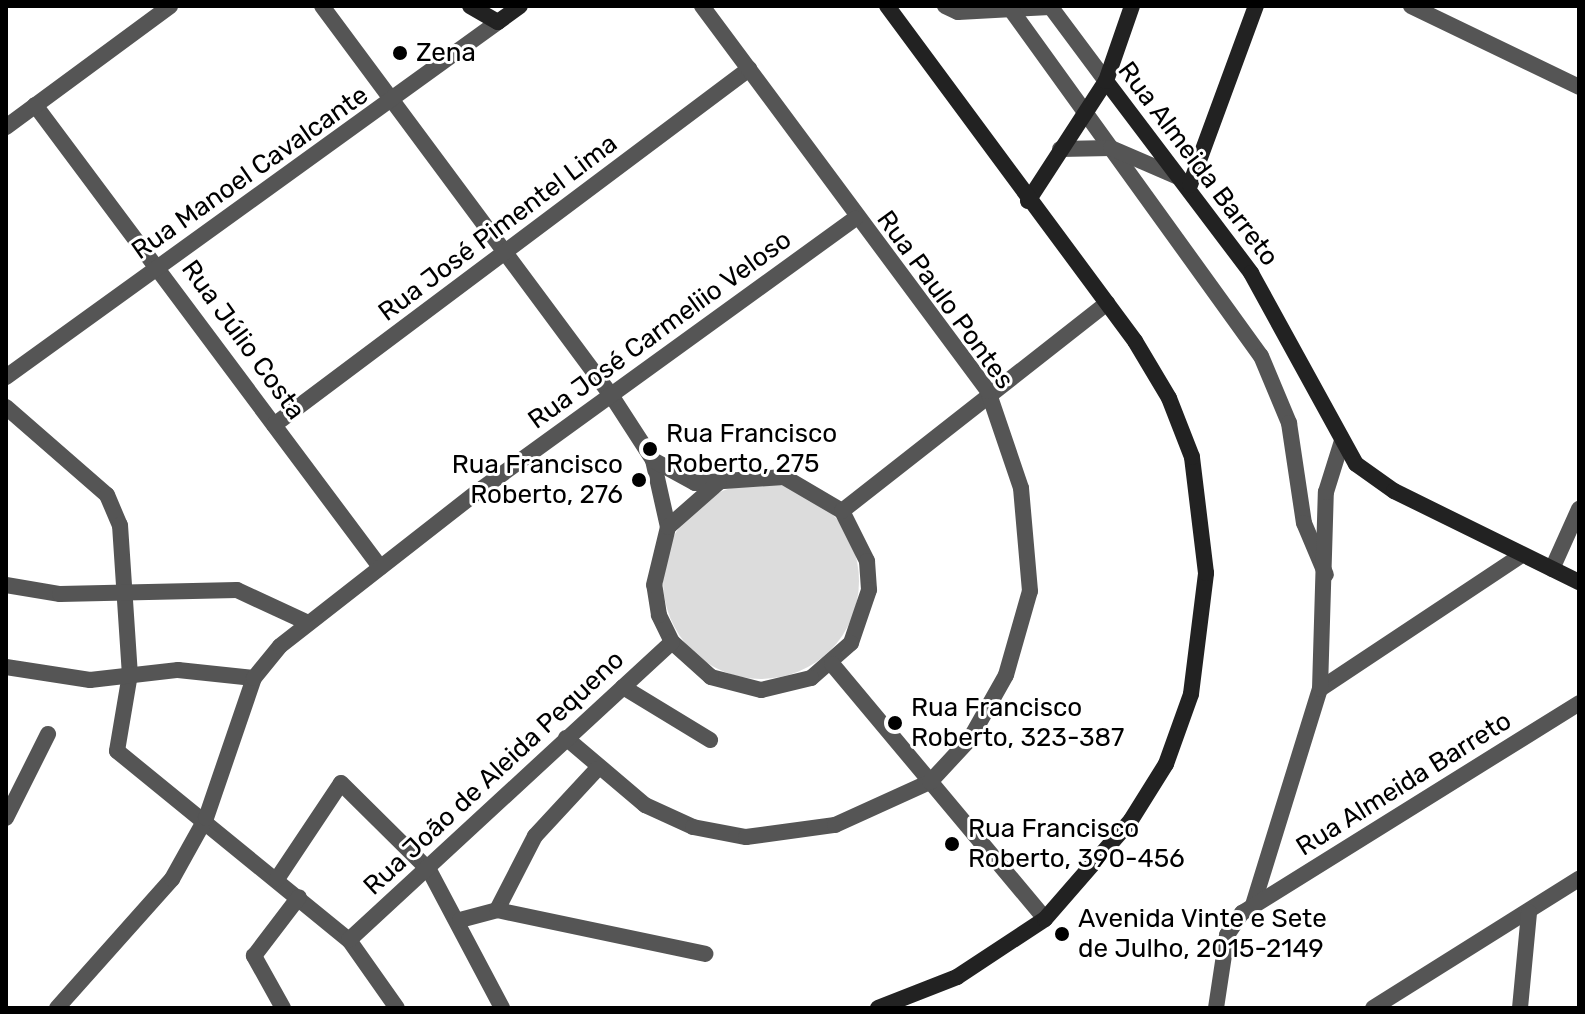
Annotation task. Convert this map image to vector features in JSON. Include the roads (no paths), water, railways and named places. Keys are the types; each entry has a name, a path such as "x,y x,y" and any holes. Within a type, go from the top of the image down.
{"main road":[{"path":"470,6 498,22"},
{"name":"Rua Manoel Cavalcante","path":"498,22 520,6"},
{"path":"878,1008 957,977 1045,919 1123,831 1166,764 1191,694 1203,615 1205,539 1192,457 1169,398 1107,303 1028,201 887,6"},
{"path":"1028,201 1106,81 1132,6"},
{"path":"1190,185 1256,6"},
{"name":"Rua Almeida Barreto","path":"1106,81 1190,185 1251,273 1356,464 1394,491 1522,555"},
{"path":"1522,555 1579,582"}],"street":[{"path":"6,127 170,6"},
{"path":"322,6 611,395 653,460 668,527 654,585 672,642 711,677 735,686 786,687 832,664 857,630 869,590 867,561 842,511 784,477 718,483 682,479 653,460"},
{"name":"Rua Paulo Pontes","path":"702,6 855,219 988,391 1021,488 1030,591 1020,639 989,709 930,782"},
{"path":"945,6 1012,11 1050,6"},
{"name":"Rua Almeida Barreto","path":"1050,6 1106,81"},
{"path":"1411,6 1579,87"},
{"path":"1012,11 1082,115 1111,148 1261,356 1289,423 1304,523 1326,575"},
{"name":"Rua Manoel Cavalcante","path":"6,377 159,265 392,103 498,22"},
{"name":"Rua José Pimentel Lima","path":"274,425 505,256 749,69"},
{"name":"Rua Júlio Costa","path":"35,105 159,265 380,567"},
{"path":"1060,149 1111,148 1153,161 1190,185"},
{"name":"Rua José Carmeliio Veloso","path":"57,1008 172,879 206,818 254,678 308,623 611,395 855,219"},
{"path":"842,511 988,391 1107,303"},
{"path":"6,407 107,495 120,525 130,674 117,751 206,818 349,940 397,1008"},
{"name":"Rua Almeida Barreto","path":"1253,905 1320,689 1326,575 1326,492 1342,441"},
{"path":"668,527 718,483"},
{"path":"1552,569 1579,509"},
{"path":"1320,689 1522,555"},
{"path":"6,585 60,594 255,593 308,623"},
{"name":"Rua João de Aleida Pequeno","path":"349,940 429,870 566,738 672,642"},
{"path":"832,664 1045,919"},
{"path":"6,667 90,680 130,674 206,670 254,678"},
{"path":"623,687 710,740"},
{"name":"Rua Almeida Barreto","path":"1216,1008 1227,935 1253,905 1579,703"},
{"path":"6,818 48,734"},
{"path":"566,738 597,769 645,805 693,827 746,837 835,825 930,782"},
{"path":"497,910 535,836 597,769"},
{"path":"277,879 341,783 429,870 460,920 502,1008"},
{"path":"1373,1008 1579,879"},
{"path":"283,1008 254,956 299,897"},
{"path":"460,920 497,910 705,954"},
{"path":"1520,1008 1529,912"}],"place":[{"name":"Zena","path":"400,53"},
{"name":"Rua Francisco Roberto, 275","path":"650,449"},
{"name":"Rua Francisco Roberto, 276","path":"639,480"},
{"name":"Rua Francisco Roberto, 323-387","path":"895,723"},
{"name":"Rua Francisco Roberto, 390-456","path":"952,844"},
{"name":"Avenida Vinte e Sete de Julho, 2015-2149","path":"1062,934"}]}
